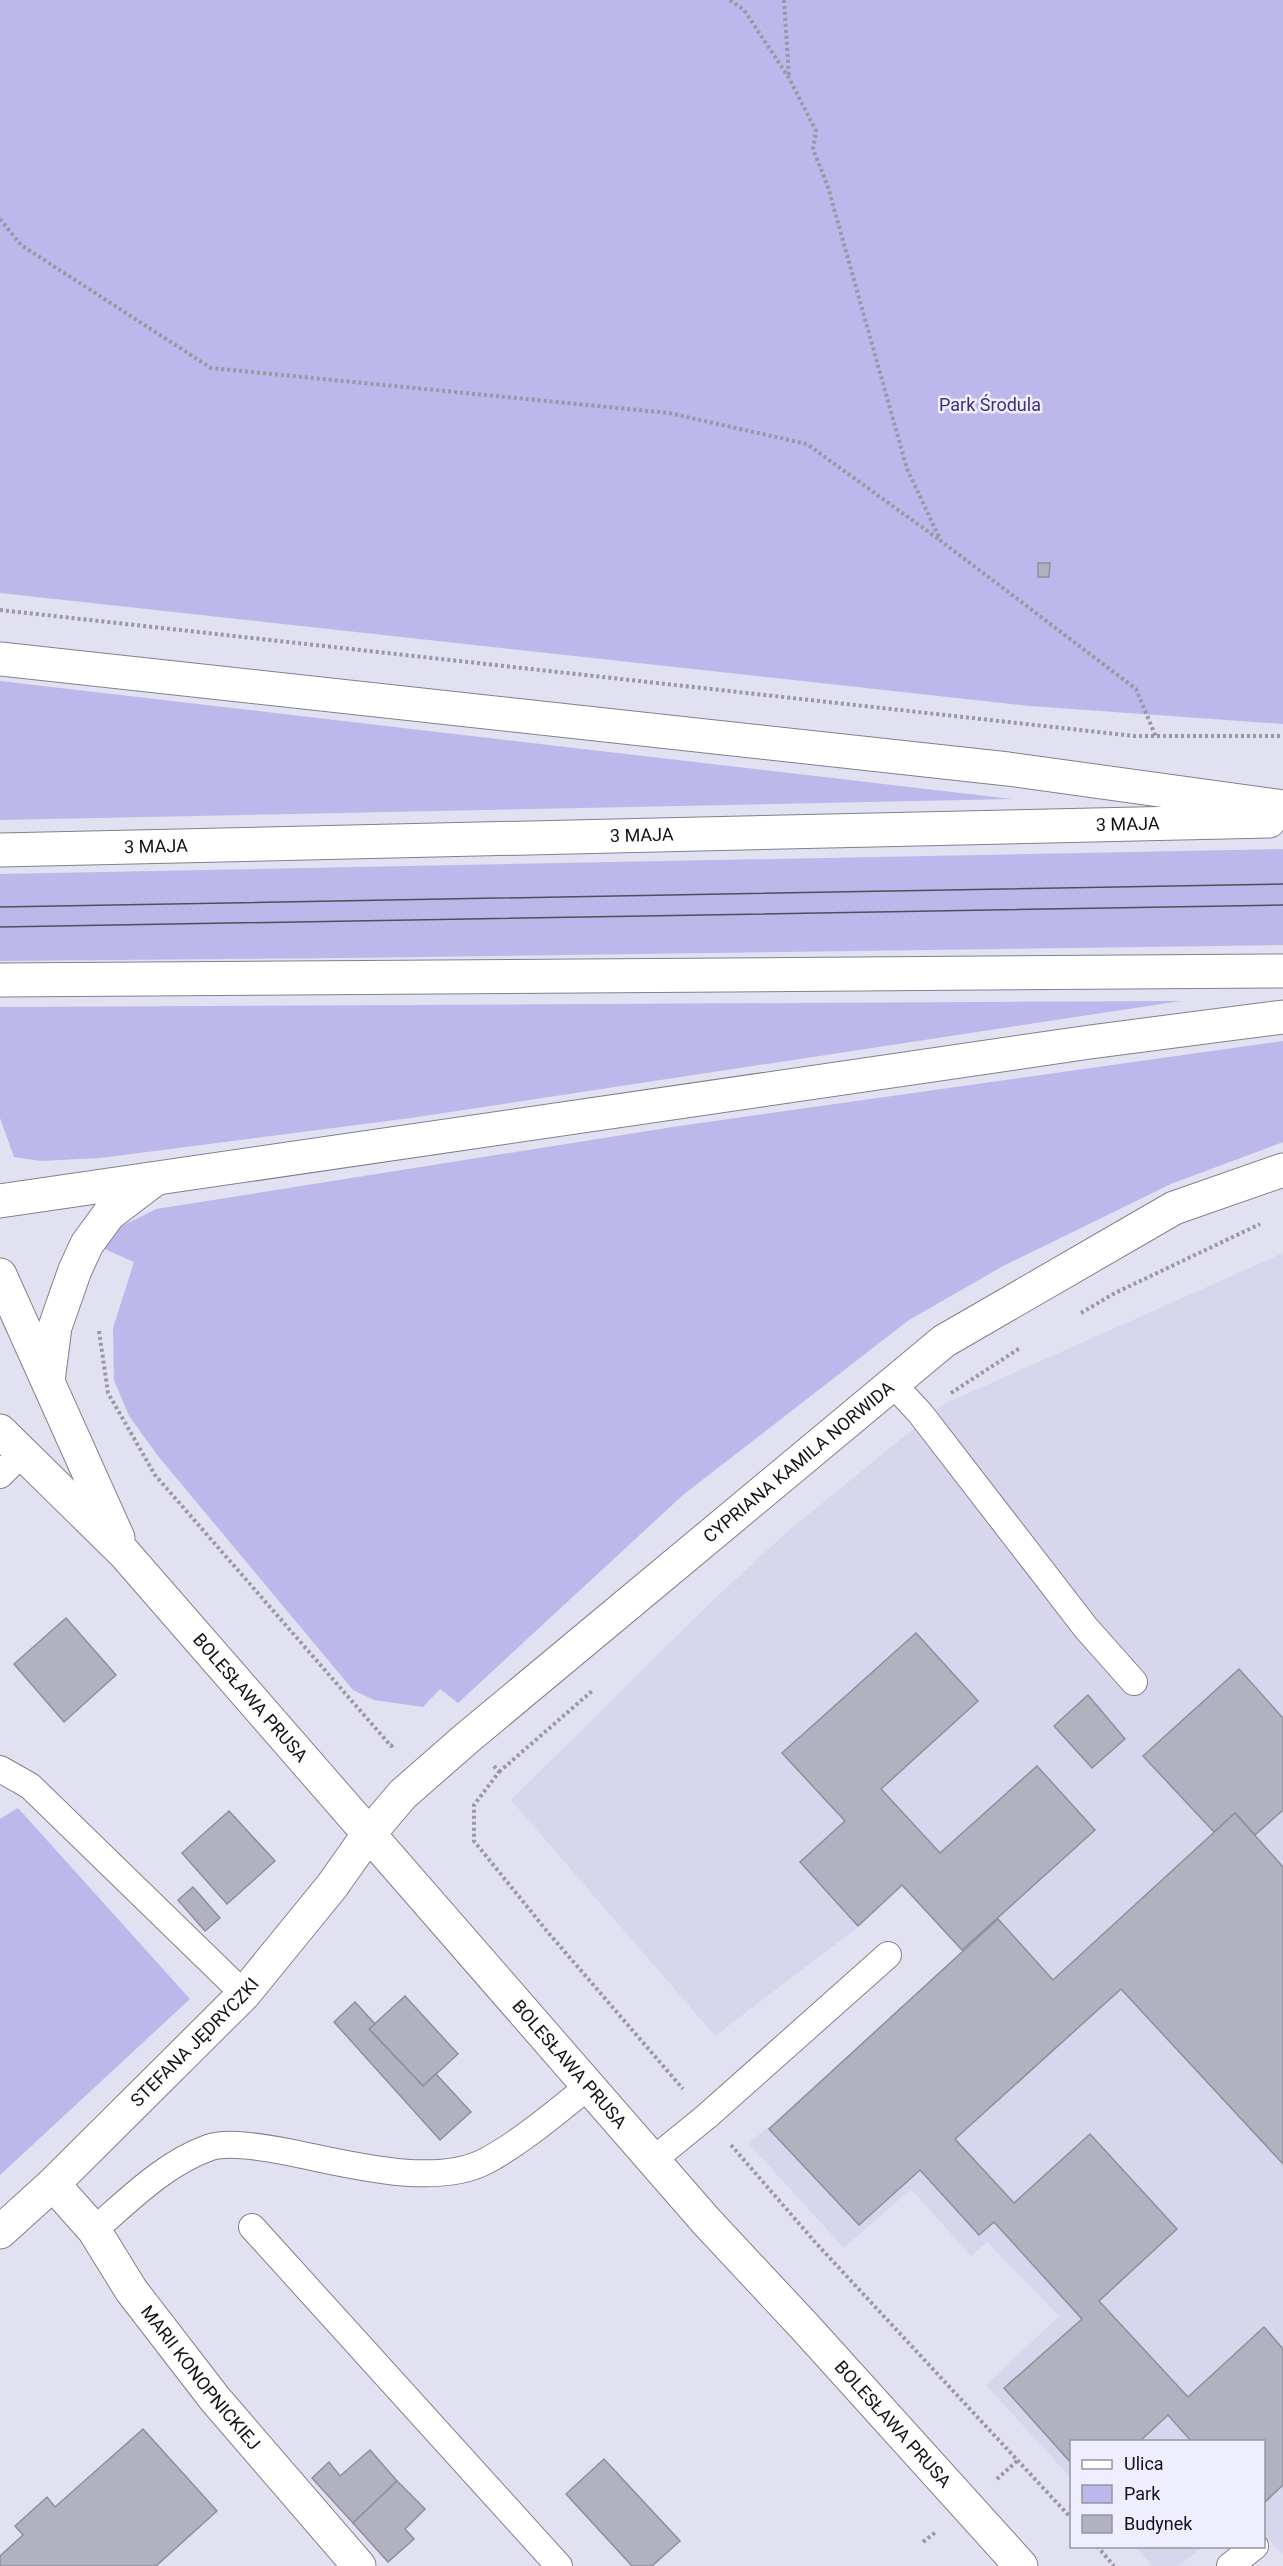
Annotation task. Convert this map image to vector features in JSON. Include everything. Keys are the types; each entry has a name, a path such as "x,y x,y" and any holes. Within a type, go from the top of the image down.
{"main road":[{"path":"0,659 1008,769 1283,807"},
{"name":"3 MAJA","path":"0,850 1283,821"},
{"path":"0,980 1283,971"},
{"path":"0,1201 1090,1042 1283,1017"},
{"name":"CYPRIANA KAMILA NORWIDA","path":"368,1835 403,1794 467,1738 944,1341 1174,1208 1283,1170"},
{"path":"48,1381 56,1327 75,1270 87,1244 109,1214 159,1177"},
{"name":"BOLESŁAWA PRUSA","path":"0,1275 125,1554"},
{"name":"BOLESŁAWA PRUSA","path":"7,1453 125,1554 653,2160 1021,2566"},
{"name":"STEFANA JĘDRYCZKI","path":"0,2232 53,2184 244,1994 332,1886 368,1835"},
{"name":"MARII KONOPNICKIEJ","path":"53,2184 94,2230 131,2290 215,2399 359,2566"}],"lane":[{"path":"893,1384 920,1413 1086,1628 1134,1682"},
{"path":"0,1769 30,1786 244,1994"},
{"path":"653,2160 888,1955"},
{"path":"94,2230 170,2167 210,2147 255,2145 368,2168 439,2174 484,2162 545,2121 589,2086"},
{"path":"252,2227 559,2566"},
{"path":"1230,2566 1254,2548"}],"path":[{"path":"729,0 744,10 789,78 816,131 813,149 828,187 907,469 941,541"},
{"path":"784,0 789,78"},
{"path":"0,219 21,245 210,368 669,413 807,444 941,541 1136,688 1156,737"},
{"path":"0,610 1156,737 1283,736"},
{"path":"1077,1315 1116,1293 1262,1223"},
{"path":"101,1323 98,1333 108,1393 155,1475 391,1746 399,1740"},
{"path":"920,1413 1028,1342"},
{"path":"598,1686 499,1772 474,1805 474,1841 546,1930 815,2242 1070,2518"},
{"path":"467,1738 499,1772"},
{"path":"1097,2548 1114,2566"}],"shaded area":[{"path":"1283,1253 1283,2555 1265,2536 1265,2440 1070,2440 1070,2477 986,2385 1059,2316 987,2242 971,2256 911,2189 844,2248 748,2143 770,2126 962,1952 903,1887 858,1927 715,2036 511,1800 712,1601 788,1531 944,1404"},
{"path":"1136,2548 1201,2548 1179,2566 1153,2566"}],"green space":[{"name":"Park Środula","path":"0,0 1283,0 1283,724 1030,706 0,593"},
{"path":"0,681 1012,799 0,820"},
{"path":"1283,849 1283,945 0,961 0,874"},
{"path":"1181,1001 411,1118 100,1158 41,1161 14,1157 0,1118 0,1007"},
{"path":"1283,1041 1283,1142 1171,1184 1005,1265 909,1320 683,1495 458,1703 440,1689 423,1707 374,1700 353,1690 158,1456 129,1416 114,1380 113,1328 134,1262 102,1248 116,1229 156,1209 679,1126"},
{"path":"18,1808 190,1999 0,2175 0,1819"}],"building":[{"path":"1038,563 1050,563 1049,577 1038,577"},
{"path":"66,1618 116,1675 64,1722 14,1664"},
{"path":"916,1633 978,1701 881,1789 940,1853 1037,1766 1095,1830 962,1950 902,1885 858,1926 800,1862 845,1821 782,1753"},
{"path":"1239,1669 1283,1718 1283,1810 1255,1835 1235,1813 1214,1832 1143,1756"},
{"path":"1088,1695 1125,1739 1092,1768 1054,1726"},
{"path":"229,1811 275,1861 227,1904 182,1853"},
{"path":"1235,1813 1283,1867 1283,2164 1121,1989 955,2139 1014,2203 1090,2134 1177,2229 1099,2301 1188,2397 1264,2327 1283,2349 1283,2485 1265,2502 1265,2440 1190,2440 1168,2415 1141,2440 1070,2440 1070,2462 1004,2388 1082,2319 994,2222 979,2235 920,2170 859,2225 769,2129 998,1919 1053,1980"},
{"path":"193,1887 220,1918 205,1931 178,1900"},
{"path":"405,1996 458,2054 423,2086 369,2029"},
{"path":"355,2002 375,2024 369,2029 423,2086 436,2074 471,2112 440,2140 334,2022"},
{"path":"143,2429 217,2511 156,2566 0,2566 0,2556 23,2535 15,2526 47,2497 55,2507"},
{"path":"370,2450 397,2481 353,2523 312,2478 329,2462 340,2476"},
{"path":"604,2459 680,2541 652,2566 632,2566 566,2494"},
{"path":"397,2481 425,2509 405,2529 414,2539 388,2562 353,2523"}],"tram line":[{"path":"0,907 1283,884"},
{"path":"0,927 1283,905"}]}
